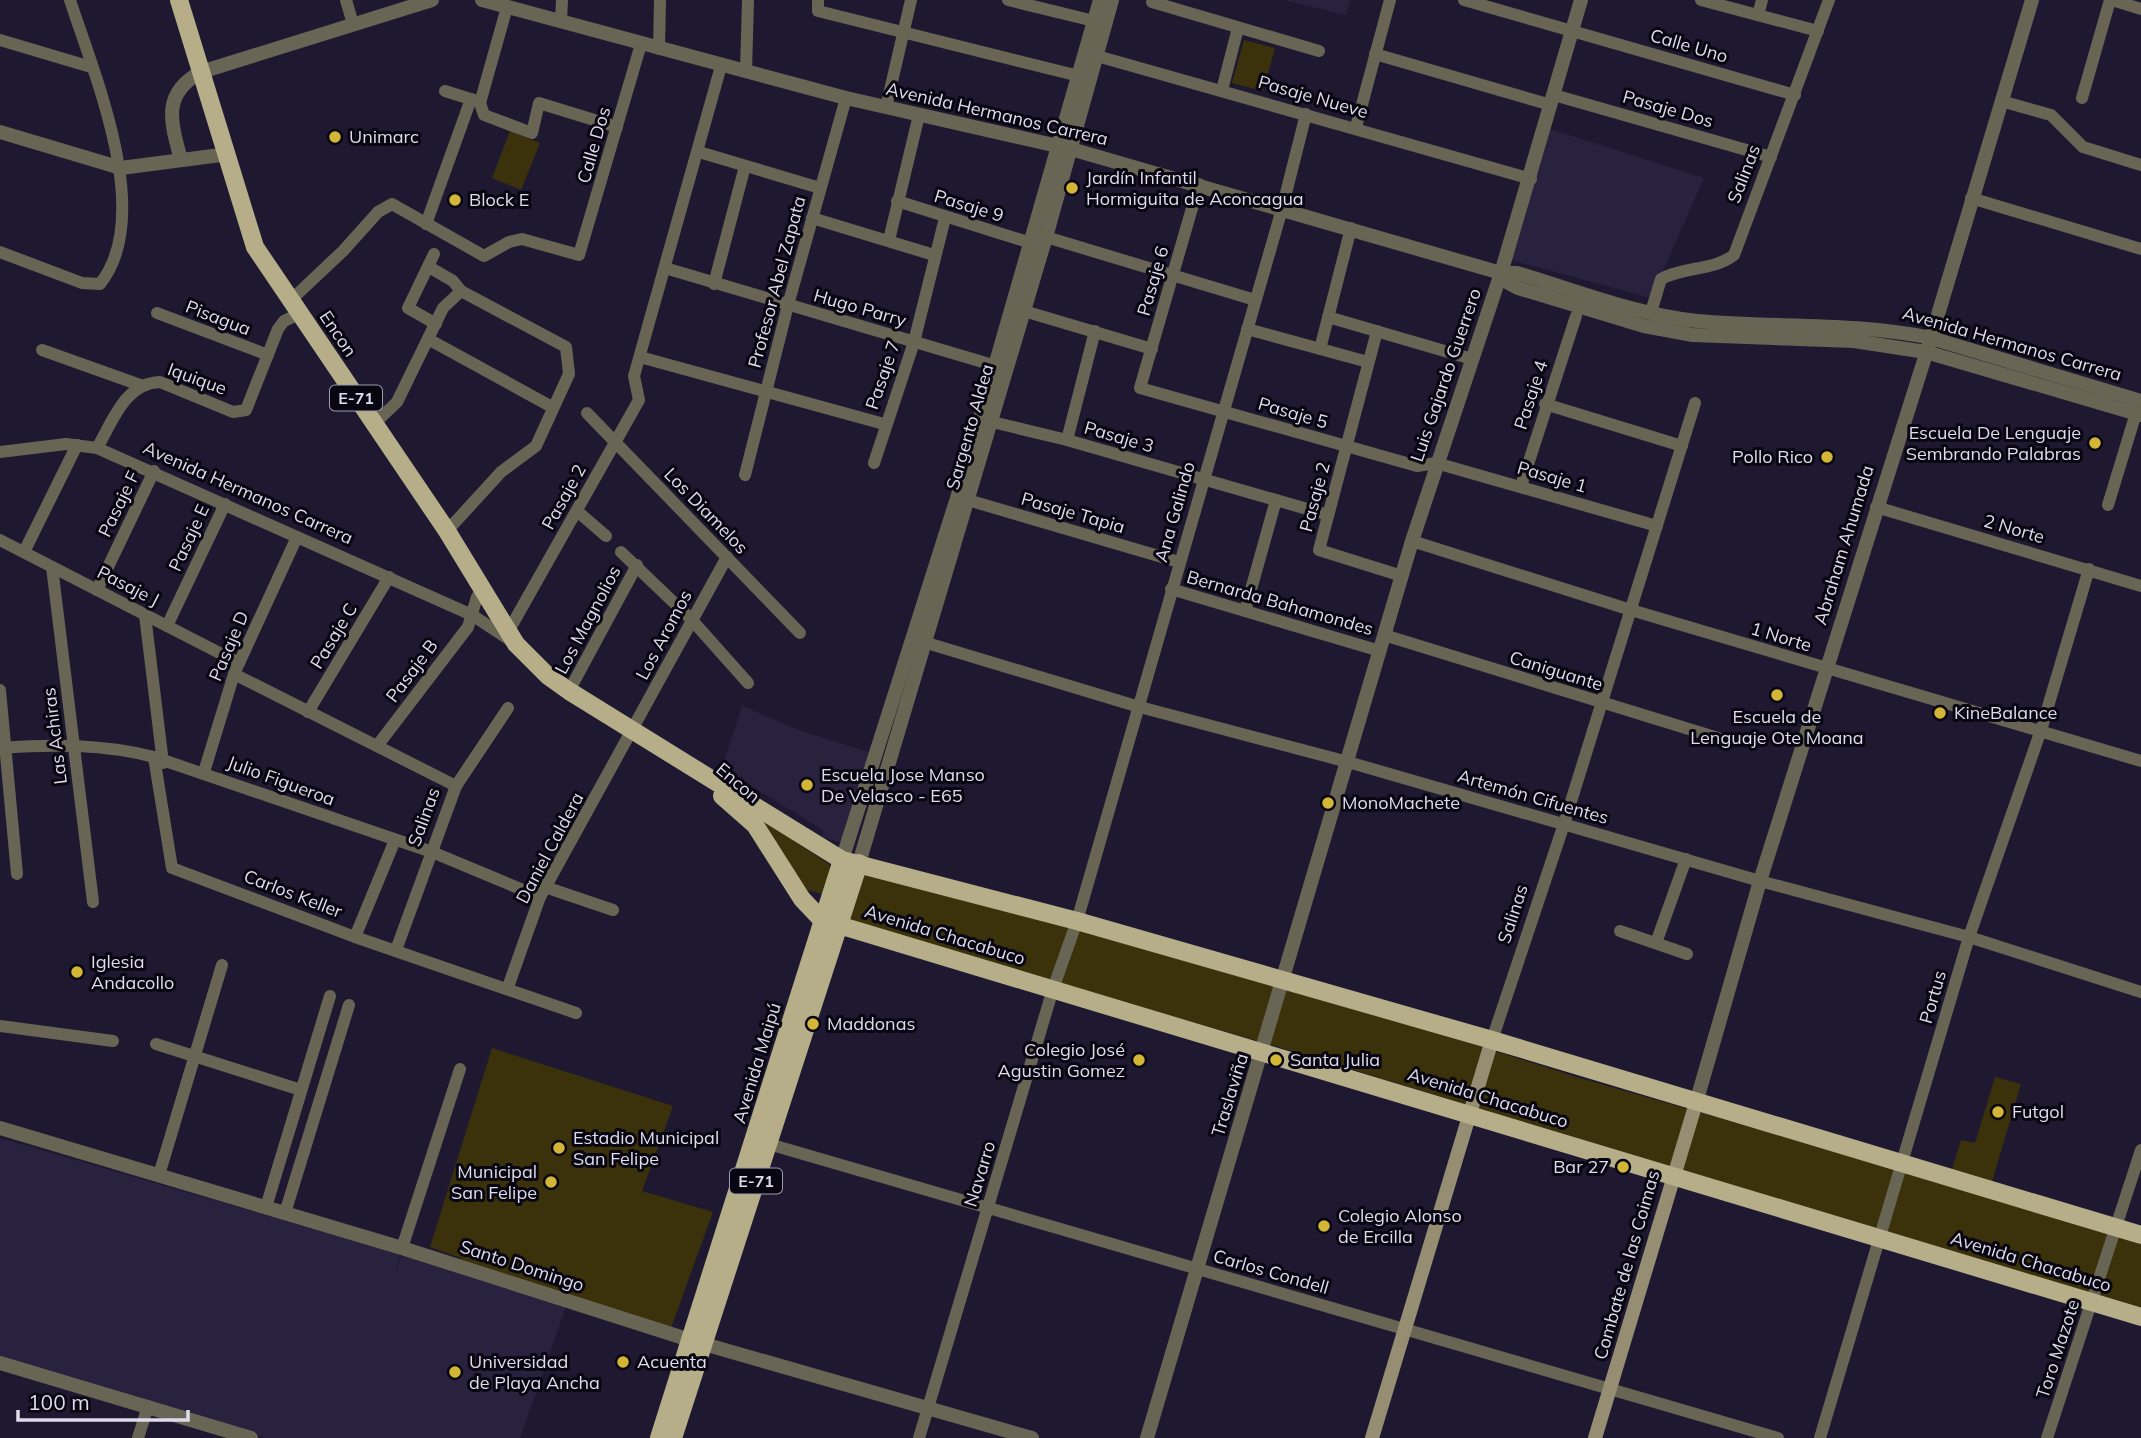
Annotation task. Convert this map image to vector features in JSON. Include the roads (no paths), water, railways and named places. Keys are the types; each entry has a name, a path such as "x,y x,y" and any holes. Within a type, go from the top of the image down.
{"main road":[{"name":"Encon","path":"179,0 256,247 447,531 512,638 548,676 569,691 851,862"},
{"name":"Encon","path":"635,730 733,804 755,825 796,890 831,922"},
{"path":"851,862 1077,921 1492,1040 2141,1235"},
{"name":"Avenida Maipú","path":"659,1438 697,1342 851,862"},
{"name":"Avenida Chacabuco","path":"831,922 2141,1317"},
{"name":"Salinas","path":"1373,1438 1492,1040"},
{"name":"Combate de las Coimas","path":"1595,1438 1696,1103"},
{"name":"Avenida Maipú","path":"673,1438 697,1342"}],"street":[{"path":"0,253 82,283 100,284 112,269 122,214 121,168 70,0"},
{"path":"346,0 353,24"},
{"path":"181,160 172,125 173,99 186,80 201,72 432,0"},
{"name":"Avenida Hermanos Carrera","path":"482,0 846,98 1065,148 1199,184 1501,273 1517,273 1651,312 1696,321 1877,328 1931,338 2139,410"},
{"path":"561,22 562,0"},
{"path":"659,49 660,0"},
{"path":"746,72 748,0"},
{"path":"886,107 911,0"},
{"path":"1008,0 1094,21"},
{"name":"Sargento Aldea","path":"1001,367 1024,311 1046,237 1079,76 1091,54 1094,21 1100,0"},
{"name":"Sargento Aldea","path":"851,862 986,421 1031,243 1065,148 1091,54 1112,0"},
{"path":"1356,127 1390,0"},
{"name":"Calle Uno","path":"1464,0 1795,95"},
{"name":"Luis Gajardo Guerrero","path":"1348,762 1436,463 1531,179 1581,0"},
{"path":"1701,0 1818,31"},
{"path":"1758,15 1762,0"},
{"name":"Salinas","path":"1651,312 1661,279 1691,267 1723,263 1734,255 1829,0"},
{"name":"Abraham Ahumada","path":"1696,1103 1760,881 1931,338 2032,0"},
{"path":"2082,98 2111,0 2141,9"},
{"path":"1152,2 1319,51"},
{"path":"818,5 904,33 1079,76"},
{"path":"426,224 476,101 506,7"},
{"path":"1222,90 1238,28"},
{"path":"0,40 91,67"},
{"name":"Calle Dos","path":"426,224 481,255 489,256 509,242 522,239 579,255 641,44"},
{"name":"Pasaje Nueve","path":"1091,54 1356,127 1531,179"},
{"name":"Pasaje Dos","path":"1375,54 1771,157"},
{"path":"721,66 640,357 884,424"},
{"path":"445,91 476,101 484,115 532,133 539,103 617,127"},
{"name":"Profesor Abel Zapata","path":"746,475 788,304 846,98"},
{"path":"2001,101 2051,115 2083,147 2141,165"},
{"name":"Ana Galindo","path":"1077,921 1136,706 1282,209 1306,114"},
{"path":"889,240 919,115"},
{"path":"0,132 121,168 228,154"},
{"path":"699,152 820,188"},
{"path":"714,284 745,166"},
{"name":"Pasaje 6","path":"1140,388 1199,184"},
{"path":"1971,198 2141,249"},
{"name":"Pasaje 9","path":"897,201 1031,243"},
{"name":"Iquique","path":"97,448 125,400 139,385 160,382 233,412 242,412 250,406 281,325 385,206 392,204 426,224"},
{"path":"812,218 934,255"},
{"name":"Pasaje 7","path":"874,463 884,424 914,342 945,218"},
{"path":"1320,349 1351,228"},
{"path":"1046,237 1174,273 1255,300"},
{"path":"434,254 408,308 436,324"},
{"path":"429,267 453,281 461,291 566,347 569,374 536,446 501,472 447,531"},
{"name":"Hugo Parry","path":"665,268 1001,367"},
{"name":"Avenida Hermanos Carrera","path":"1501,273 1507,282 1518,288 1674,331 1723,338 1854,341 1926,352 2139,410"},
{"path":"374,424 397,402 443,308 461,291"},
{"path":"1024,311 1152,349"},
{"name":"Pisagua","path":"157,313 268,355"},
{"name":"Pasaje 4","path":"1521,486 1545,404 1576,316"},
{"path":"1328,317 1472,359"},
{"path":"1247,329 1368,362"},
{"path":"1067,440 1094,331"},
{"name":"Pasaje 2","path":"1377,331 1319,550 1402,576"},
{"path":"428,339 552,407"},
{"path":"42,350 139,385"},
{"name":"Pasaje 2","path":"512,638 614,441 639,400 634,376 640,357"},
{"name":"Pasaje 5","path":"1140,388 1417,466 1436,463"},
{"name":"Salinas","path":"1492,1040 1564,824 1695,403"},
{"path":"1545,404 1682,446"},
{"path":"2108,505 2139,410"},
{"name":"Los Diamelos","path":"587,413 800,633"},
{"name":"Pasaje 3","path":"986,421 1067,440 1328,515"},
{"path":"24,552 77,445"},
{"name":"Avenida Hermanos Carrera","path":"0,452 77,445 97,448 155,471 389,577 472,615 512,638"},
{"name":"Pasaje 1","path":"1436,463 1657,526"},
{"name":"Pasaje F","path":"97,590 155,471"},
{"name":"Pasaje Tapia","path":"963,499 1179,562"},
{"name":"Pasaje 2","path":"1245,611 1276,500"},
{"name":"Pasaje E","path":"167,626 225,503"},
{"name":"2 Norte","path":"1876,507 2141,586"},
{"path":"578,511 606,536"},
{"name":"Pasaje D","path":"204,772 237,668 297,537"},
{"name":"Pasaje J","path":"0,540 167,626 308,712 456,786"},
{"name":"1 Norte","path":"1412,541 1826,669 2141,761"},
{"path":"621,552 691,619 748,683"},
{"name":"Los Aromos","path":"635,730 691,619 727,557"},
{"name":"Los Magnolios","path":"569,691 637,565"},
{"name":"Las Achiras","path":"52,567 93,902"},
{"name":"Portus","path":"1820,1438 1969,937 2041,730 2089,569"},
{"name":"Pasaje C","path":"308,712 389,577"},
{"path":"472,615 477,597 483,589"},
{"name":"Bernarda Bahamondes","path":"1171,589 1380,651"},
{"name":"Carlos Keller","path":"145,615 158,760 172,868 355,937 508,987 576,1013"},
{"name":"Pasaje B","path":"377,747 468,627 472,615"},
{"name":"Caniguante","path":"1384,635 1718,738"},
{"name":"Artemón Cifuentes","path":"920,641 1136,706 1348,762 1760,881 1969,937 2141,992"},
{"path":"0,690 3,748 17,874"},
{"name":"Salinas","path":"397,950 456,786 508,708"},
{"name":"Daniel Caldera","path":"508,987 543,892 635,730"},
{"name":"Julio Figueroa","path":"3,748 74,746 125,749 204,772 543,892 613,909"},
{"name":"Traslaviña","path":"1147,1438 1348,762"},
{"name":"Salinas","path":"355,937 395,840"},
{"path":"1656,943 1686,859"},
{"name":"Navarro","path":"919,1438 1053,989 1077,921"},
{"path":"1620,931 1687,954"},
{"path":"159,1175 222,965"},
{"path":"266,1207 330,996"},
{"path":"285,1213 349,1005"},
{"path":"0,1026 113,1041"},
{"path":"156,1044 301,1090"},
{"path":"402,1248 460,1069"},
{"name":"Santo Domingo","path":"0,1128 402,1248 697,1342 1032,1438"},
{"name":"Carlos Condell","path":"762,1142 1777,1438"},
{"name":"Toro Mazote","path":"2047,1438 2141,1150"},
{"path":"0,1363 251,1438"},
{"path":"138,1438 148,1406"}],"place":[{"name":"Unimarc","path":"335,137"},
{"name":"Jardín Infantil Hormiguita de Aconcagua","path":"1072,188"},
{"name":"Block E","path":"455,200"},
{"name":"Escuela De Lenguaje Sembrando Palabras","path":"2095,443"},
{"name":"Pollo Rico","path":"1827,457"},
{"name":"Escuela de Lenguaje Ote Moana","path":"1777,695"},
{"name":"KineBalance","path":"1940,713"},
{"name":"Escuela Jose Manso De Velasco - E65","path":"807,785"},
{"name":"MonoMachete","path":"1328,803"},
{"name":"Iglesia Andacollo","path":"77,972"},
{"name":"Maddonas","path":"813,1024"},
{"name":"Colegio José Agustin Gomez","path":"1139,1060"},
{"name":"Santa Julia","path":"1276,1060"},
{"name":"Futgol","path":"1998,1112"},
{"name":"Estadio Municipal San Felipe","path":"559,1148"},
{"name":"Bar 27","path":"1623,1167"},
{"name":"Municipal San Felipe","path":"551,1182"},
{"name":"Colegio Alonso de Ercilla","path":"1324,1226"},
{"name":"Acuenta","path":"623,1362"},
{"name":"Universidad de Playa Ancha","path":"455,1372"}]}
